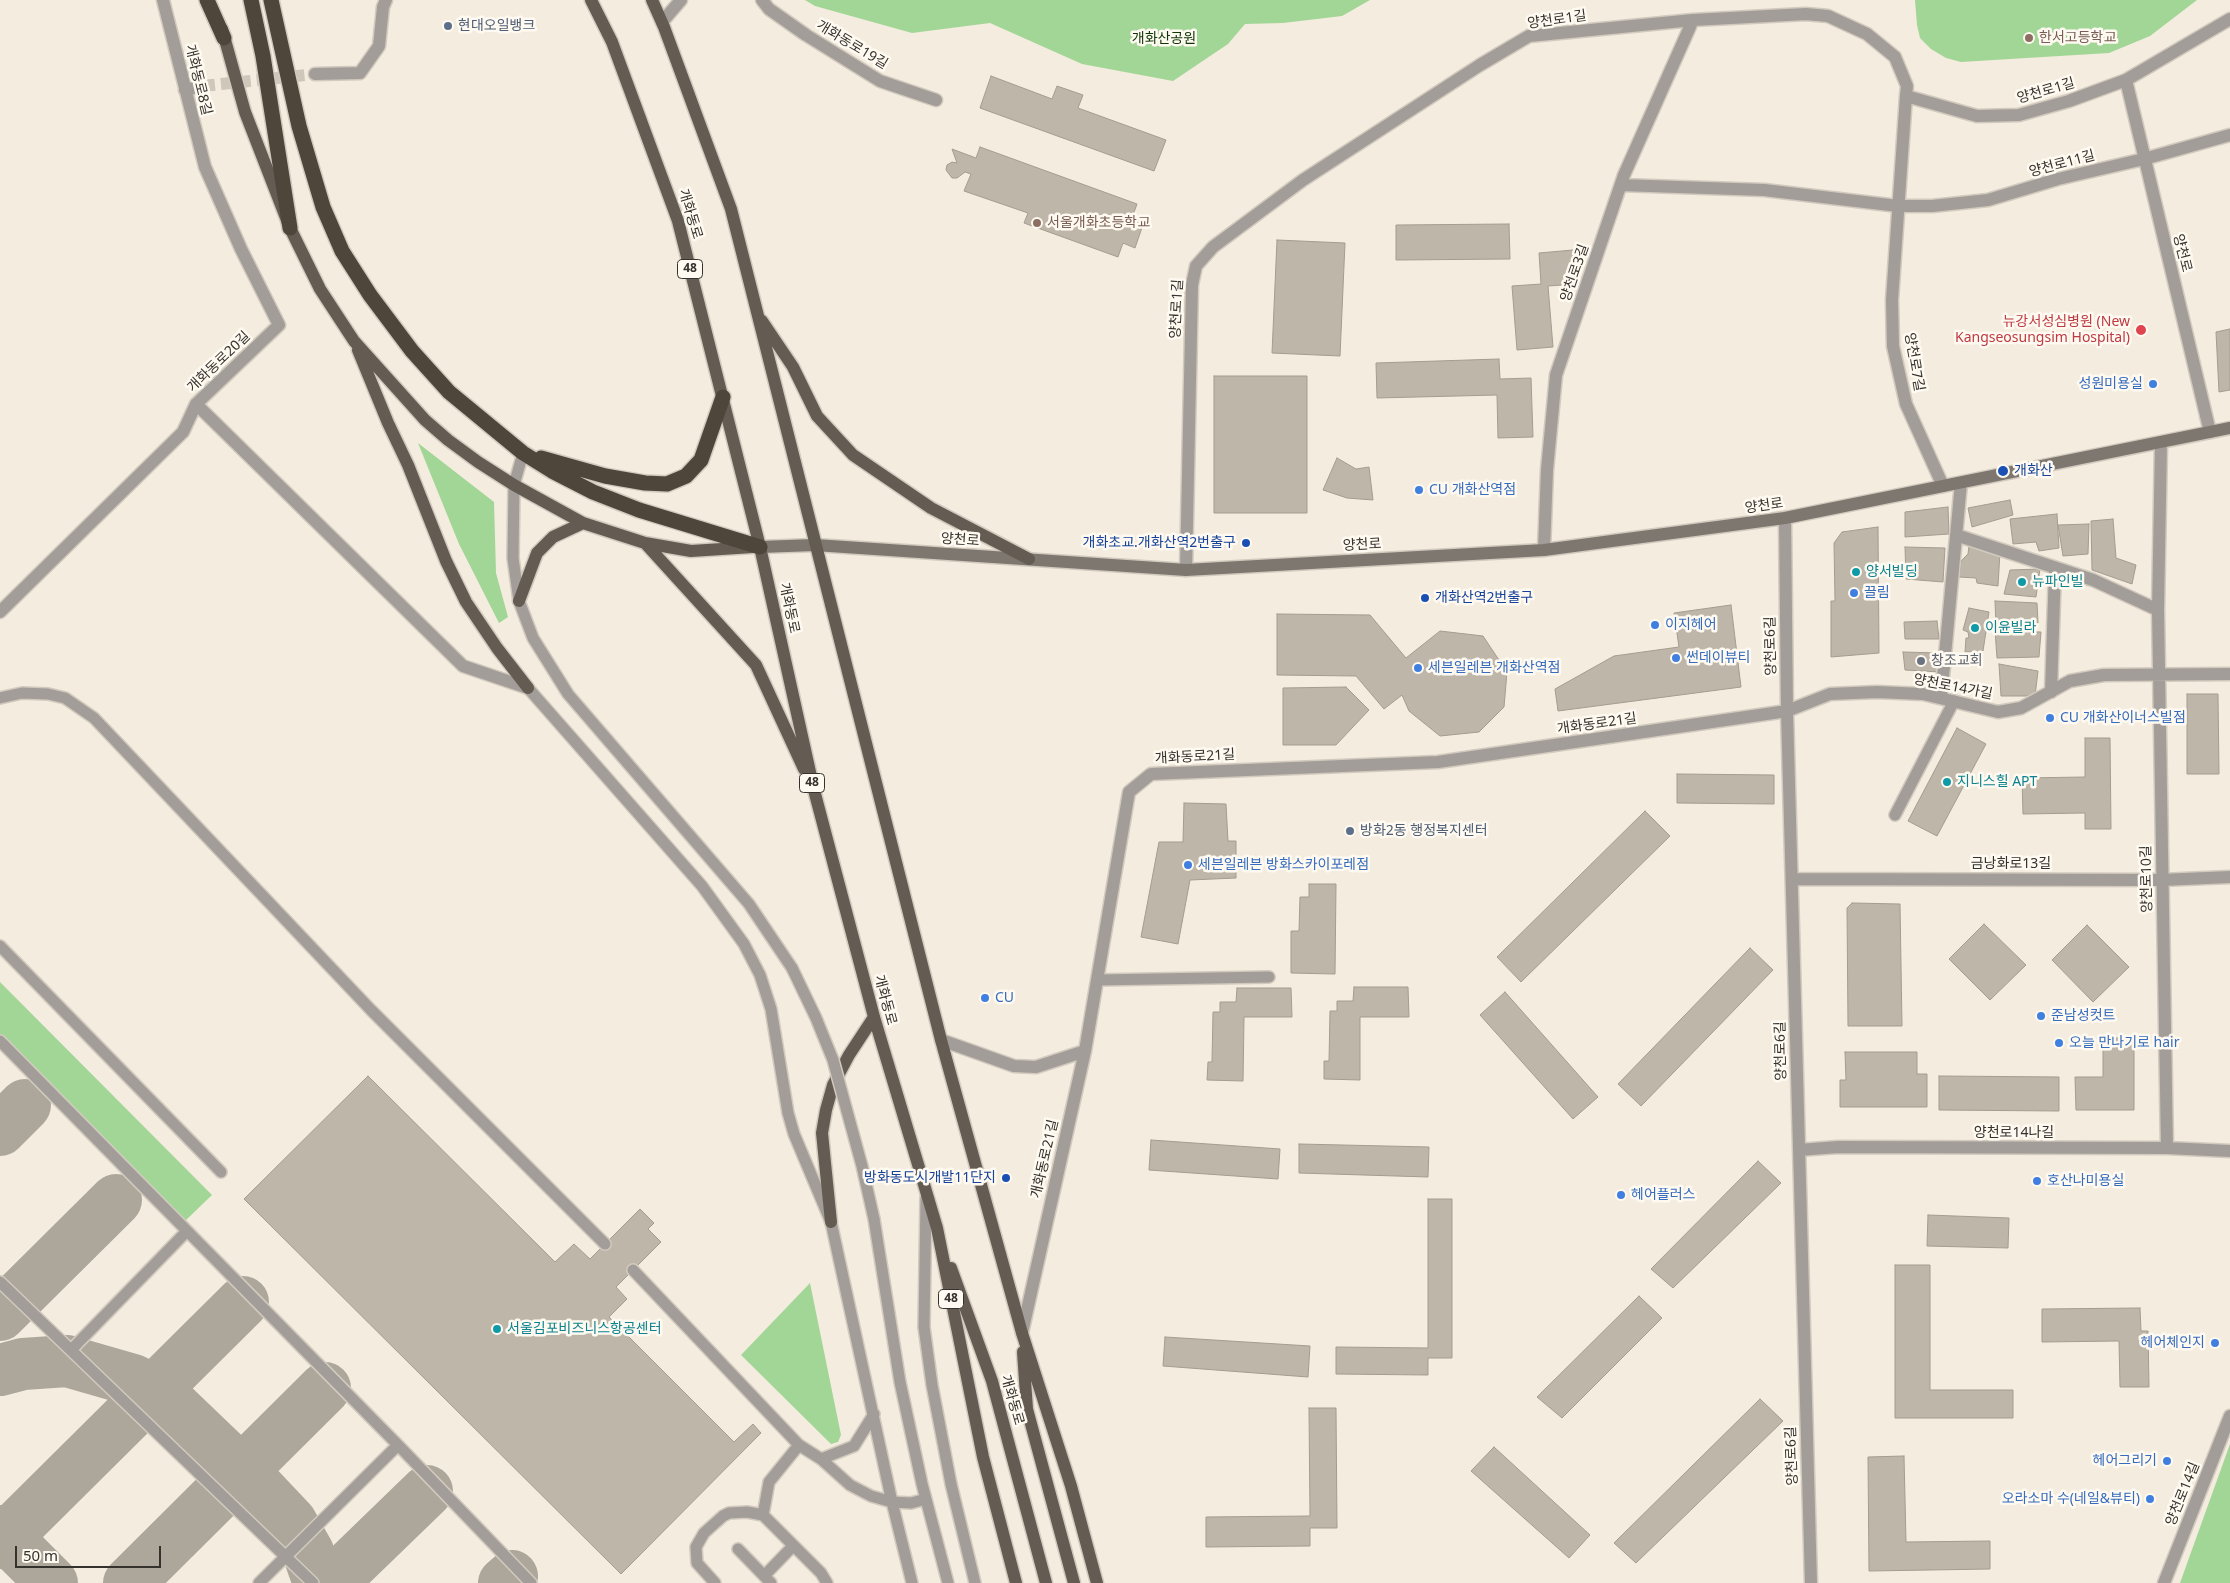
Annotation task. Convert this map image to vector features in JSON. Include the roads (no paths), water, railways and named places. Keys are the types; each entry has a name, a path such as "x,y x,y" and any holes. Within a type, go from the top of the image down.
{"highway":[{"path":"207,0 224,38"},
{"path":"251,0 263,56 290,228"},
{"path":"271,0 299,126 323,207 342,250 370,295 412,351 449,392 523,453 552,471 602,495 647,512 760,547"},
{"path":"523,453 606,476 645,483 667,484 686,476 701,460 723,397"}],"main road":[{"path":"214,0 244,112 290,228 320,289 354,341 425,420 448,440 514,485 583,523 645,543 692,551 760,547"},
{"name":"개화동로","path":"591,0 612,42 678,221 760,547 814,790 874,1017 937,1228 992,1381 1046,1583"},
{"name":"개화동로","path":"652,0 662,22 731,209 941,1040 1022,1333 1071,1486 1098,1583"},
{"path":"756,313 793,367 817,416 853,455 931,508 1029,560"},
{"path":"354,341 388,423 408,465 446,561 466,602 497,648 528,688"},
{"name":"양천로","path":"760,547 815,545 1186,570 1544,550 1785,518 2230,428"},
{"path":"519,601 536,553 553,537 583,523"},
{"path":"645,543 756,665 814,790"},
{"path":"831,1222 822,1133 826,1110 833,1085 849,1055 874,1017"},
{"name":"개화동로","path":"937,1228 983,1457 1016,1583"},
{"name":"개화동로","path":"1022,1333 1027,1408 1074,1583"}],"street":[{"name":"개화동로8길","path":"163,0 205,167"},
{"path":"315,74 360,73 379,46 383,7 386,0"},
{"path":"662,22 681,0"},
{"name":"개화동로19길","path":"762,0 770,9 806,35 880,81 936,100"},
{"name":"양천로1길","path":"1186,570 1192,285 1196,266 1213,247 1303,180 1480,65 1529,36 1693,20 1806,14 1828,16 1867,34 1895,56 1907,86 1906,96 1977,116 2019,116 2069,101 2126,80 2230,19"},
{"name":"양천로3길","path":"1544,550 1547,470 1556,375 1621,186 1693,20"},
{"name":"양천로","path":"2126,80 2210,432"},
{"path":"185,90 203,86"},
{"name":"양천로7길","path":"1906,96 1892,300 1893,346 1906,404 1943,486"},
{"name":"양천로11길","path":"1898,206 1932,206 1988,200 2058,179 2144,159 2230,135"},
{"name":"개화동로20길","path":"0,612 183,432 196,404 279,325 241,249 205,167"},
{"path":"1621,186 1764,190 1898,206"},
{"path":"196,404 463,666 528,688"},
{"name":"양천로10길","path":"2161,443 2158,610 2161,880 2167,1148"},
{"path":"1941,698 1961,483"},
{"name":"양천로6길","path":"1785,518 1787,710 1811,1583"},
{"path":"1956,535 2093,580 2158,610"},
{"path":"2051,692 2055,569"},
{"name":"양천로14가길","path":"1787,710 1830,694 1877,692 1923,694 1998,712 2021,708 2070,681 2104,675 2230,674"},
{"name":"개화동로21길","path":"1022,1333 1085,1051 1129,792 1151,774 1438,762 1787,710"},
{"name":"금낭화로13길","path":"1792,878 2161,880 2230,877"},
{"path":"941,1040 1014,1066 1036,1067 1085,1051"},
{"name":"양천로14나길","path":"1799,1150 1838,1147 2167,1148 2230,1151"},
{"name":"양천로14길","path":"2164,1583 2230,1416"}],"lane":[{"path":"523,453 514,485 513,558 519,601 533,638 568,694 749,904 792,968 834,1060 874,1219 900,1382 926,1499 948,1583"},
{"path":"528,688 702,886 744,944 760,974 771,1009 788,1113 794,1134 831,1222 892,1502 912,1583"},
{"path":"0,698 22,693 48,694 65,698 94,718 371,1010 606,1244"},
{"path":"1895,815 1954,701"},
{"path":"0,946 221,1172"},
{"path":"1097,980 1269,978"},
{"path":"0,1041 398,1445 531,1583"},
{"path":"926,1194 924,1328 932,1385 951,1484 975,1583"},
{"path":"71,1350 187,1231"},
{"path":"633,1270 799,1445 821,1459 850,1485 871,1496 892,1502 911,1503 926,1499"},
{"path":"0,1282 313,1583"},
{"path":"821,1459 854,1446 874,1414"},
{"path":"259,1583 398,1445"},
{"path":"763,1515 769,1482 799,1445"},
{"path":"715,1583 697,1563 696,1547 704,1533 717,1521 729,1513 747,1512 763,1515 821,1573 827,1583"},
{"path":"738,1550 767,1580 793,1546"}],"tunnel":[{"path":"203,86 315,74"}],"place":[{"name":"현대오일뱅크","path":"448,26"},
{"name":"한서고등학교","path":"2029,38"},
{"name":"서울개화초등학교","path":"1037,223"},
{"name":"뉴강서성심병원 (New Kangseosungsim Hospital)","path":"2141,330"},
{"name":"성원미용실","path":"2153,384"},
{"name":"개화산","path":"2003,471"},
{"name":"CU 개화산역점","path":"1419,490"},
{"name":"개화초교.개화산역2번출구","path":"1246,543"},
{"name":"양서빌딩","path":"1856,572"},
{"name":"뉴파인빌","path":"2022,582"},
{"name":"끌림","path":"1854,593"},
{"name":"개화산역2번출구","path":"1425,598"},
{"name":"이지헤어","path":"1655,625"},
{"name":"이윤빌라","path":"1975,628"},
{"name":"썬데이뷰티","path":"1676,658"},
{"name":"창조교회","path":"1921,661"},
{"name":"세븐일레븐 개화산역점","path":"1418,668"},
{"name":"CU 개화산이너스빌점","path":"2050,718"},
{"name":"지니스힐 APT","path":"1947,782"},
{"name":"방화2동 행정복지센터","path":"1350,831"},
{"name":"세븐일레븐 방화스카이포레점","path":"1188,865"},
{"name":"CU","path":"985,998"},
{"name":"준남성컷트","path":"2041,1016"},
{"name":"오늘 만나기로 hair","path":"2059,1043"},
{"name":"방화동도시개발11단지","path":"1006,1178"},
{"name":"호산나미용실","path":"2037,1181"},
{"name":"헤어플러스","path":"1621,1195"},
{"name":"서울김포비즈니스항공센터","path":"497,1329"},
{"name":"헤어체인지","path":"2215,1343"},
{"name":"헤어그리기","path":"2167,1461"},
{"name":"오라소마 수(네일&뷰티)","path":"2150,1499"}],"park label":[{"name":"개화산공원","path":"1164,39"}]}
